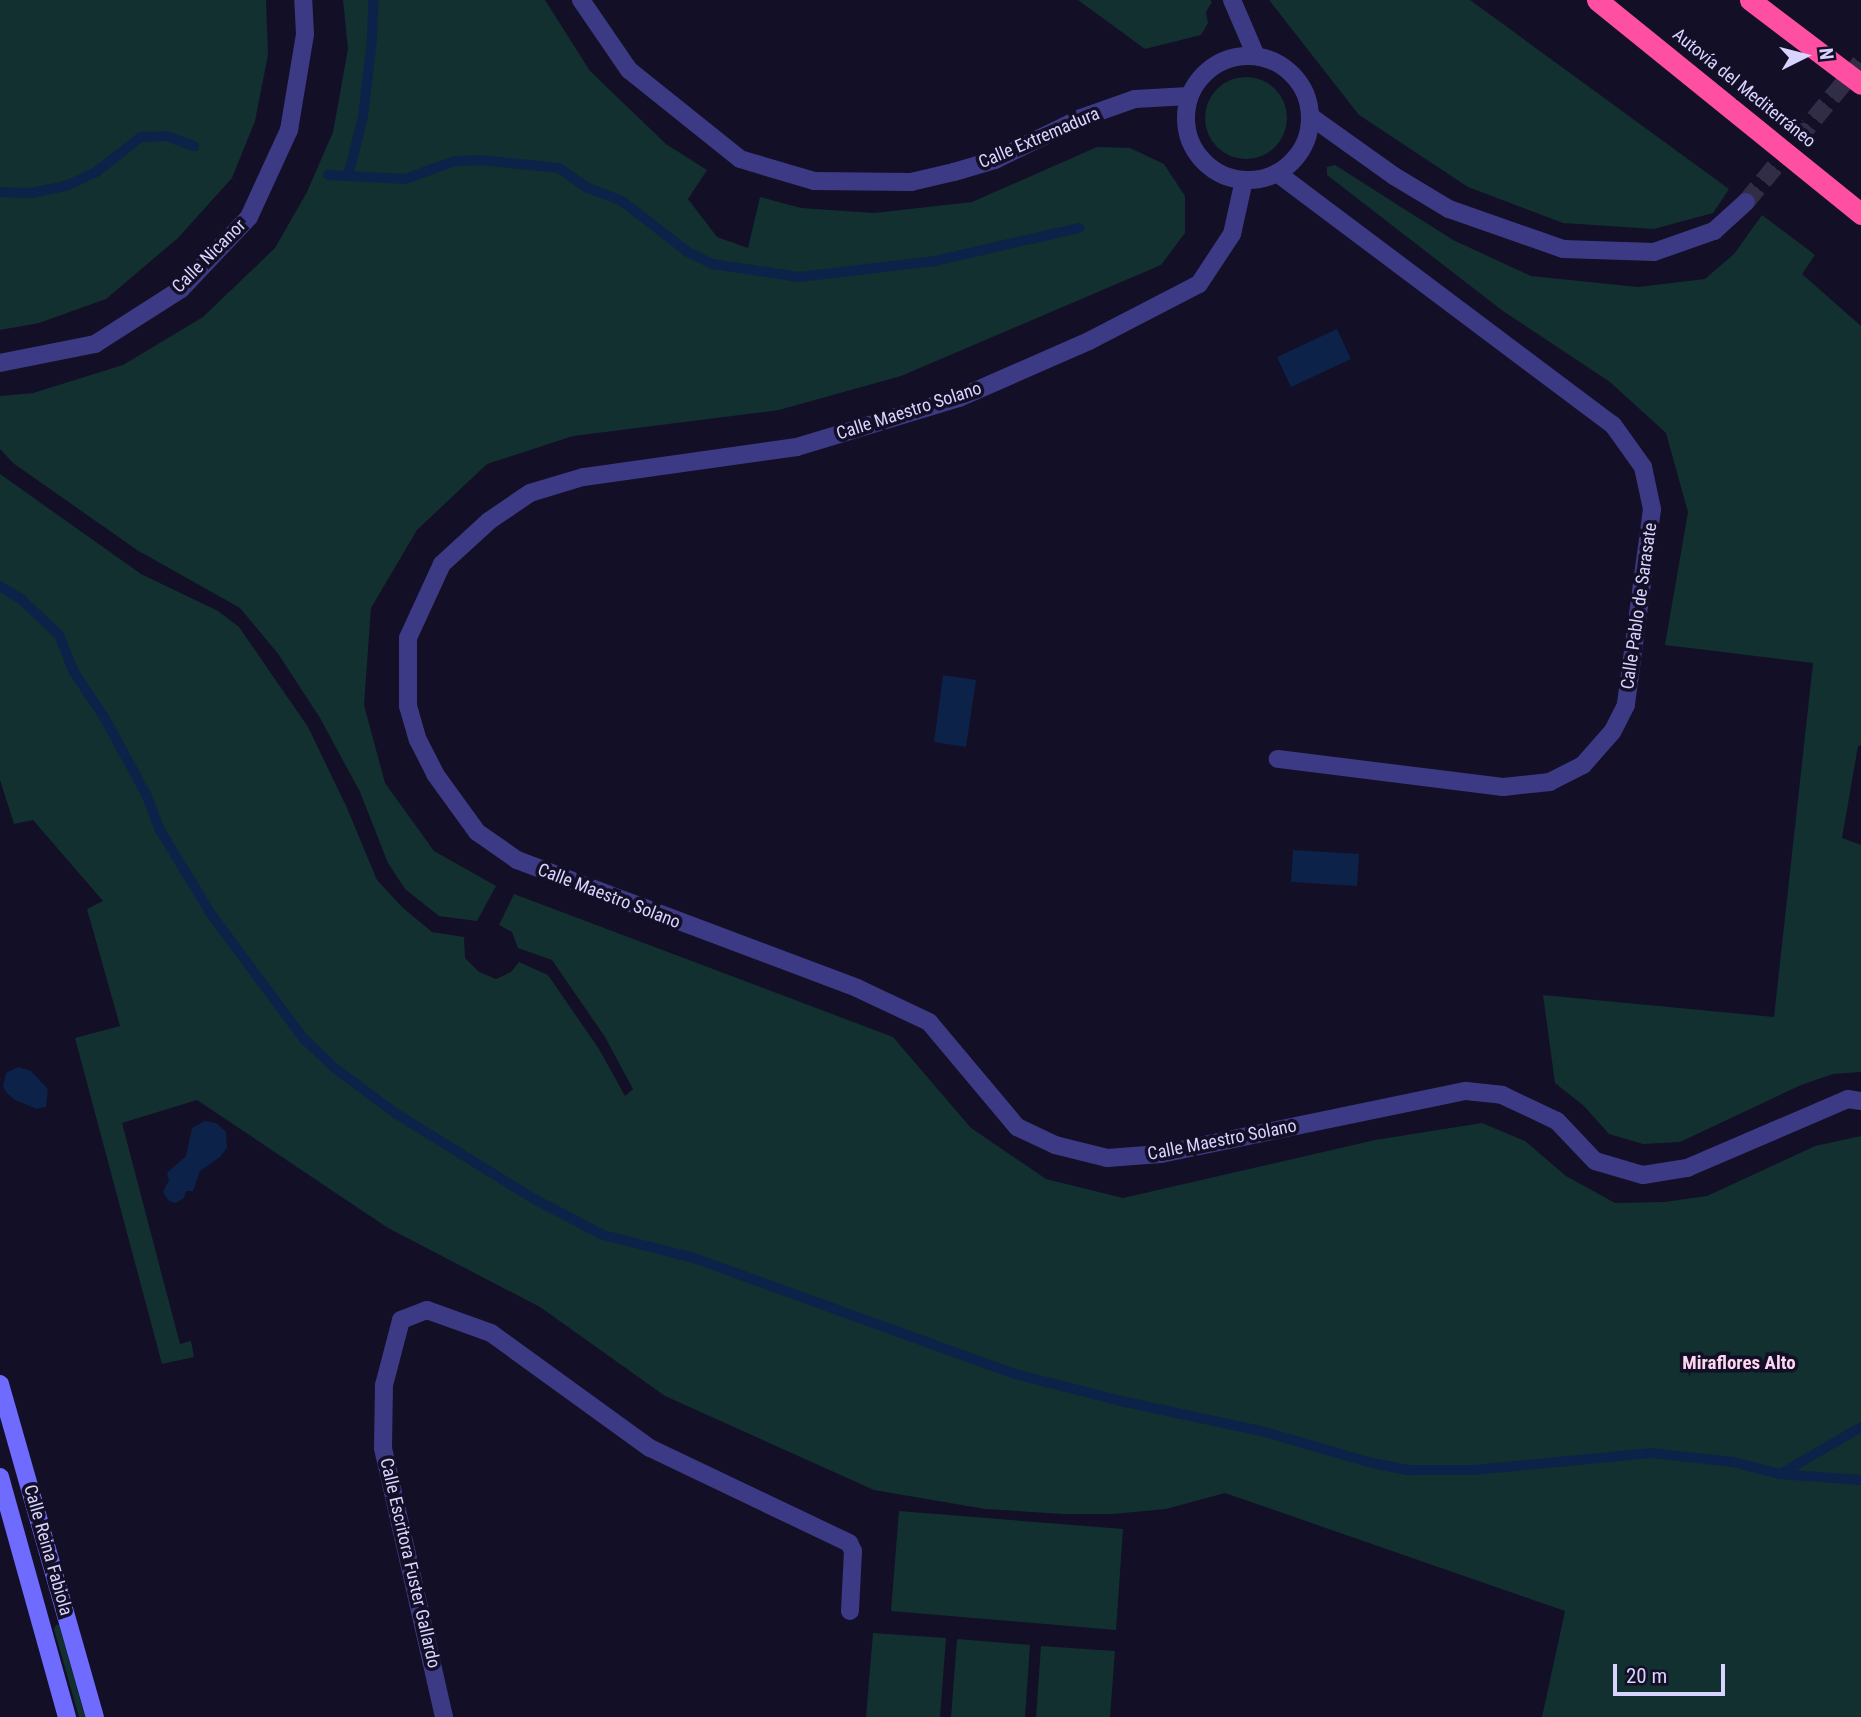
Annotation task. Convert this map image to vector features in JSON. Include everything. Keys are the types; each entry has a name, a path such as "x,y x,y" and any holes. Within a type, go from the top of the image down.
{"highway":[{"name":"Autovía del Mediterráneo","path":"1597,0 1861,214"},
{"path":"1750,0 1861,85"}],"street":[{"name":"Calle Nicanor","path":"0,363 95,344 181,289 249,217 289,130 305,34 303,0"},
{"name":"Calle Extremadura","path":"581,0 629,70 740,159 814,181 911,182 995,160 1082,118 1135,99 1189,96"},
{"path":"1232,0 1256,56"},
{"path":"1235,56 1256,56 1288,69 1307,99 1310,116 1301,150 1277,173 1244,180 1214,170 1193,147 1187,122 1189,96 1200,78 1216,64 1235,56"},
{"path":"1310,116 1394,176 1449,209 1563,249 1654,253 1714,231 1746,202"},
{"name":"Calle Pablo de Sarasate","path":"1277,173 1613,425 1643,467 1652,509 1626,705 1612,732 1583,765 1550,782 1503,787 1278,759"},
{"name":"Calle Maestro Solano","path":"1244,180 1232,234 1199,284 1089,341 958,398 797,447 583,477 530,493 489,521 442,564 408,638 408,706 418,740 435,774 477,832 517,860 858,988 929,1023 1017,1127 1055,1145 1107,1158 1161,1154 1466,1091 1502,1095 1557,1121 1595,1161 1643,1174 1687,1168 1848,1099 1861,1101"},
{"name":"Calle Escritora Fuster Gallardo","path":"444,1717 383,1448 384,1385 401,1320 427,1310 491,1333 650,1448 849,1543 853,1551 850,1611"},
{"name":"Calle Reina Fabiola","path":"0,1384 95,1717"},
{"path":"1,1483 27,1478"},
{"name":"Calle Reina Fabiola","path":"1,1483 66,1717"}],"green space":[{"path":"0,0 266,0 268,55 255,121 232,178 178,238 106,299 39,323 0,330"},
{"path":"343,0 545,0 590,71 666,144 707,170 688,199 717,237 748,248 760,197 801,208 874,213 972,202 1097,147 1130,148 1164,164 1185,196 1185,233 1161,265 901,376 779,410 573,436 487,464 417,530 371,608 364,705 385,783 434,851 496,886 477,921 439,916 405,889 388,863 360,792 320,718 279,655 240,608 137,550 13,463 0,449 0,396 33,393 123,365 203,317 275,248 307,192 333,132 348,49"},
{"path":"1078,0 1212,2 1206,12 1208,23 1201,35 1145,49"},
{"path":"1269,0 1470,0 1729,189 1713,213 1654,229 1563,223 1468,187 1359,115"},
{"path":"1246,77 1262,80 1275,89 1284,102 1287,118 1284,134 1275,147 1262,156 1246,159 1230,156 1217,147 1208,134 1205,118 1208,102 1217,89 1230,80"},
{"path":"1335,165 1453,240 1531,276 1638,287 1705,279 1734,254 1762,215 1815,255 1802,274 1861,326 1861,745 1858,746 1842,838 1861,845 1861,1072 1833,1074 1801,1085 1680,1142 1643,1144 1609,1134 1584,1106 1555,1083 1543,995 1774,1017 1813,663 1665,645 1688,512 1666,433 1610,382 1503,311 1327,175 1327,167"},
{"path":"0,474 141,574 218,611 239,627 308,727 347,808 377,880 403,908 432,932 464,937 465,958 479,972 496,979 511,972 519,962 548,975 599,1049 625,1096 633,1089 605,1037 552,960 518,948 512,932 499,925 514,894 893,1037 971,1128 1046,1179 1123,1198 1375,1140 1482,1123 1525,1141 1566,1176 1615,1203 1664,1202 1707,1196 1815,1146 1861,1136 1861,1717 1542,1717 1565,1611 1225,1493 1166,1509 1113,1514 1063,1514 985,1509 874,1490 665,1396 540,1307 388,1228 197,1100 122,1123 180,1344 191,1341 194,1357 162,1364 75,1038 120,1026 87,909 103,901 33,820 14,824 0,780"},
{"path":"899,1511 1123,1529 1116,1630 891,1611"},
{"path":"59,1625 85,1717 79,1717 54,1629"},
{"path":"873,1633 946,1638 940,1717 866,1717"},
{"path":"957,1639 1030,1645 1025,1717 951,1717"},
{"path":"1041,1646 1115,1651 1110,1717 1036,1717"}],"water":[{"path":"1337,329 1351,359 1291,387 1277,357"},
{"path":"943,675 976,680 966,747 934,742"},
{"path":"1293,850 1359,854 1357,886 1291,882"},
{"path":"18,1067 31,1071 48,1089 46,1107 37,1109 15,1100 6,1092 3,1086 6,1073"},
{"path":"205,1121 216,1123 226,1132 227,1148 220,1157 200,1171 193,1191 186,1191 184,1198 176,1203 169,1201 163,1192 169,1180 167,1173 186,1156 192,1128"}],"waterway":[{"path":"348,176 363,117 372,38 373,0"},
{"path":"0,192 32,193 66,186 96,172 141,137 166,136 194,146"},
{"path":"328,175 405,179 455,161 479,160 559,168 588,188 622,201 688,252 713,264 799,277 935,261 1079,228"},
{"path":"0,586 22,600 59,635 74,672 104,717 146,794 160,830 211,914 303,1038 336,1069 395,1113 536,1200 603,1235 694,1258 1015,1374 1121,1401 1265,1432 1372,1463 1409,1470 1474,1470 1651,1453 1733,1462 1780,1474 1861,1480"},
{"path":"1782,1473 1861,1427"}],"tunnel":[{"path":"1746,202 1861,62"}],"district":[{"name":"Miraflores Alto","path":"1739,1363"}]}
